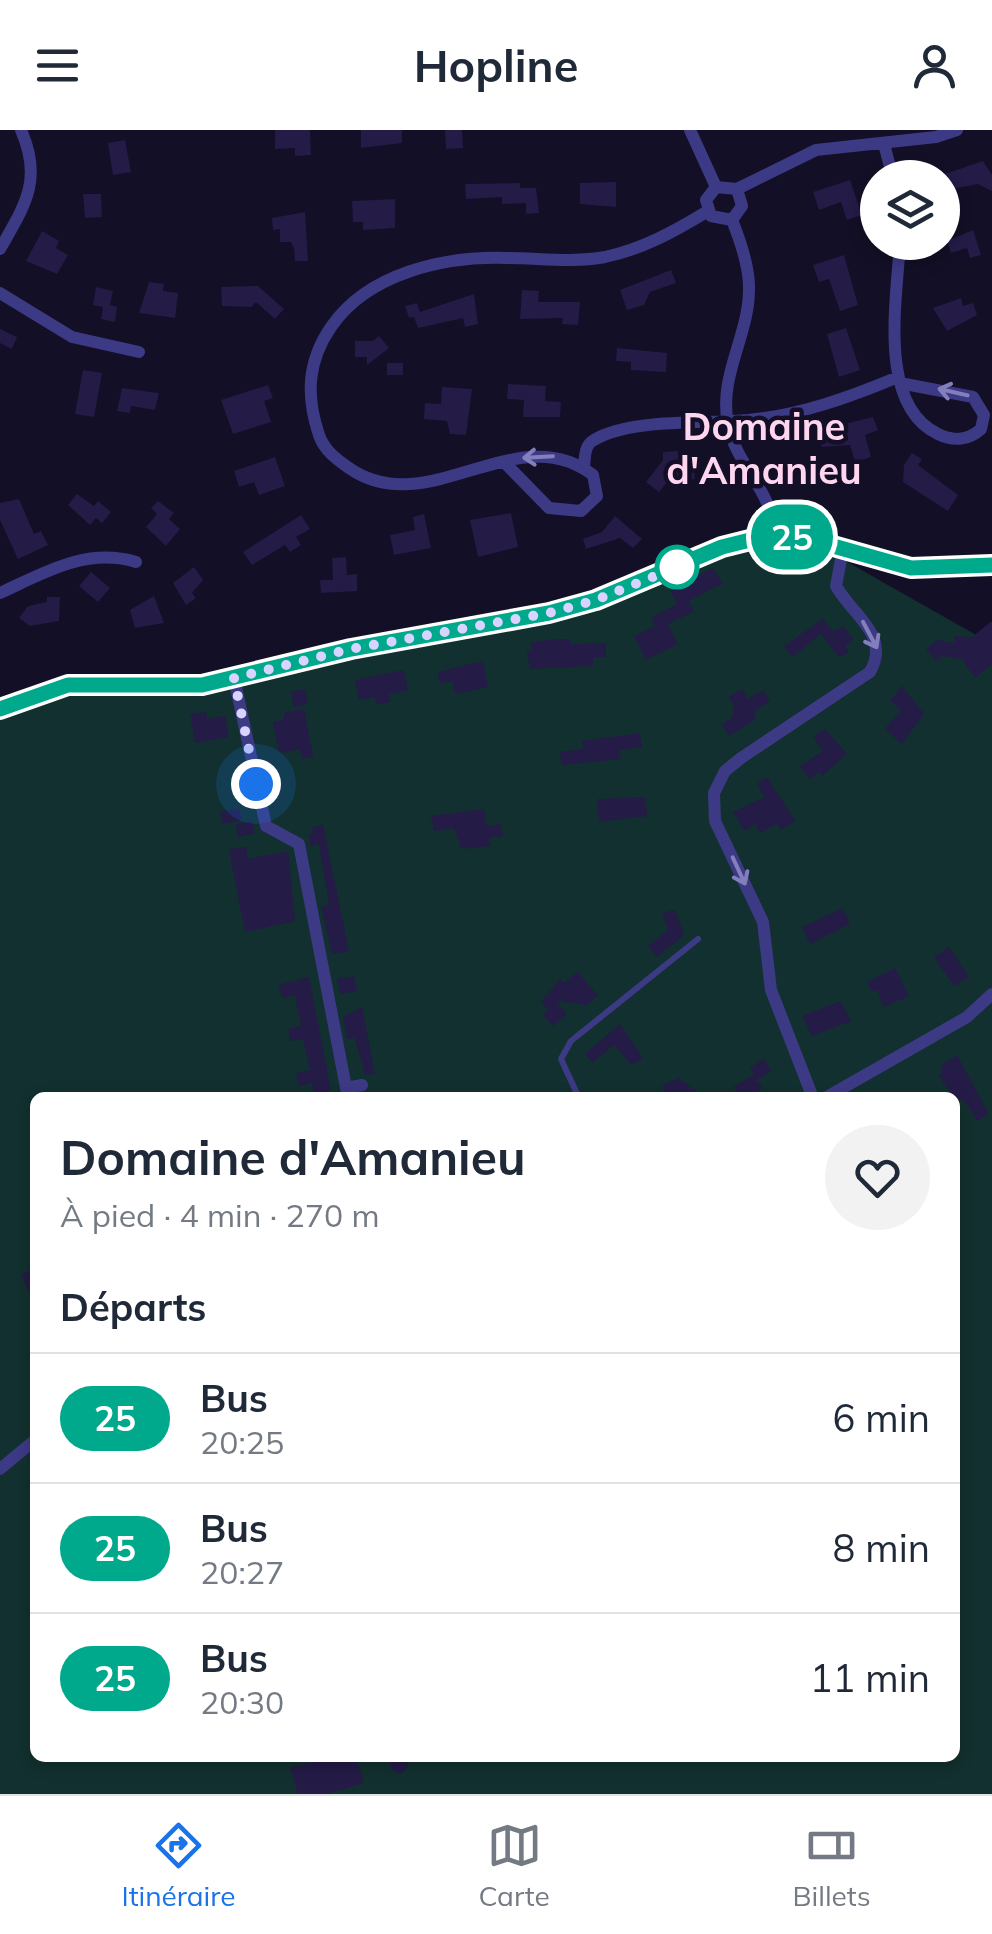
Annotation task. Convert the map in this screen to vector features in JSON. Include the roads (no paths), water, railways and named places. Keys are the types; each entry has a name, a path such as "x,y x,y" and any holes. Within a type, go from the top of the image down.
{"street":[{"path":"0,249 29,197 33,156 22,130"},
{"path":"690,130 716,187"},
{"path":"716,187 737,189 816,150 884,144 958,130"},
{"path":"884,144 888,160"},
{"path":"716,187 706,200 708,212 716,219 732,220"},
{"path":"732,220 742,206 737,189"},
{"path":"504,462 549,508 566,512 589,507 598,496 597,480 584,468 553,455 527,456 504,462 417,486 392,486 366,480 330,454 317,426 309,388 321,344 342,312 375,285 431,266 502,257 602,257 666,236 708,212"},
{"path":"732,220 750,288 726,387 727,421 735,452 769,500 774,536"},
{"path":"584,468 586,449 594,440 650,425 797,413 902,380 974,398 984,415 981,428 960,439 925,428 911,412 902,380 895,300 898,260"},
{"path":"0,293 72,337 138,352"},
{"path":"1,707 79,684 165,688 234,678 351,649 549,613 596,600 722,547 774,536 812,540 911,568 992,564"},
{"path":"811,1092 771,990 763,922 716,821 714,793 725,772 741,758 870,672 878,660 874,634 836,586 843,550"},
{"path":"0,594 84,558 119,557 136,562"},
{"path":"234,678 266,826 299,844 347,1092"},
{"path":"836,1092 967,1017 992,994"},
{"path":"349,1092 362,1085"},
{"path":"0,1469 30,1444"}],"lane":[{"path":"576,1092 561,1059 571,1041 698,939"}],"district":[{"name":"Domaine d'Amanieu","path":"764,448"}]}
